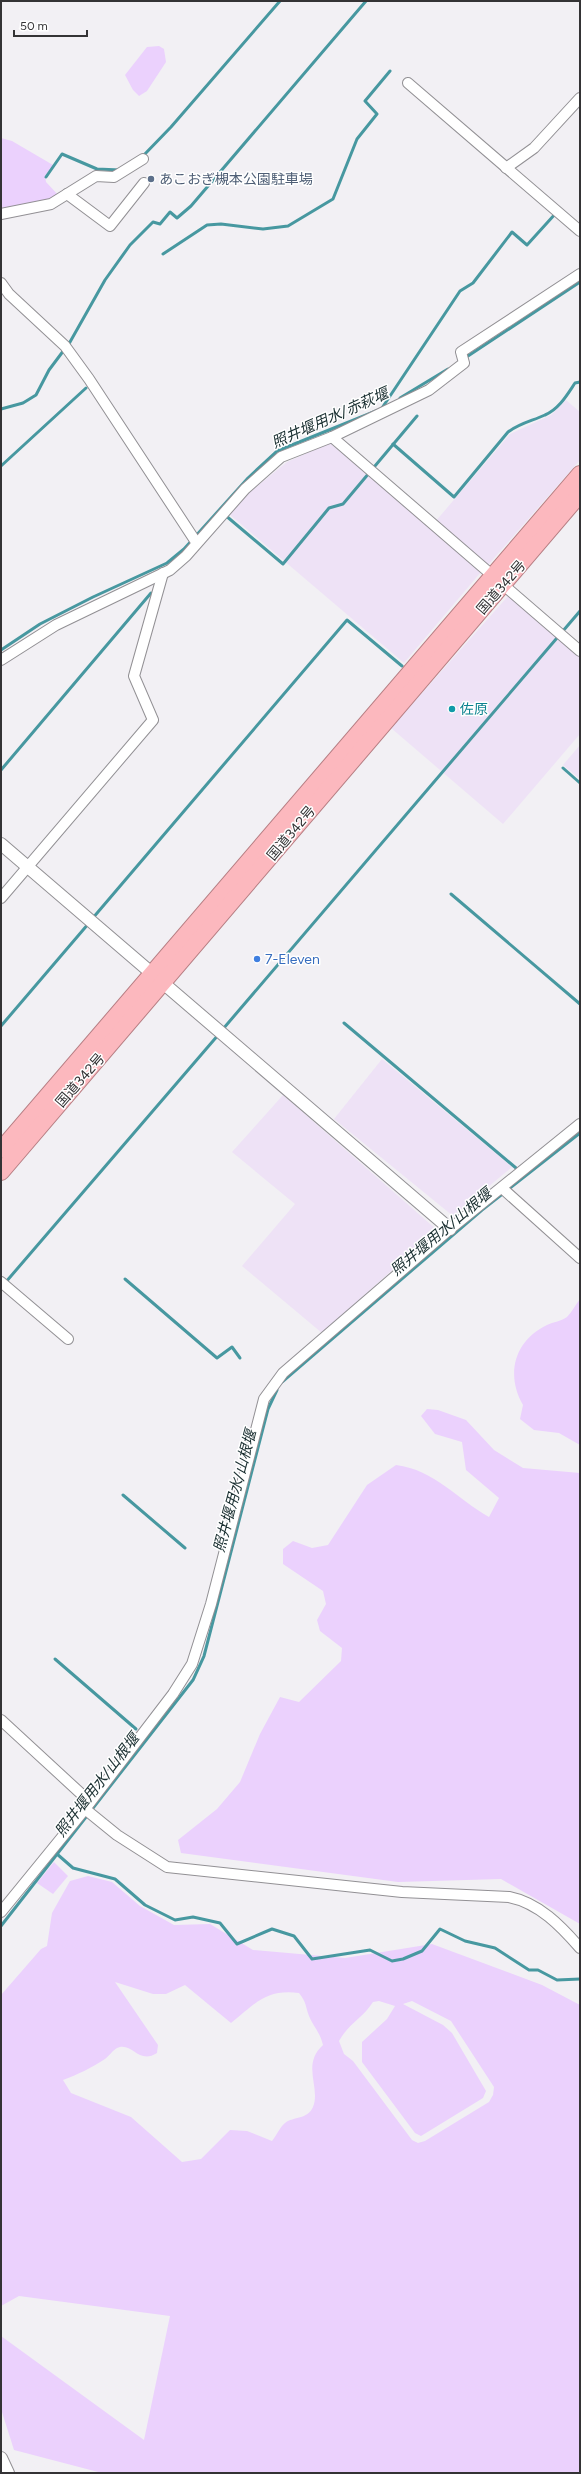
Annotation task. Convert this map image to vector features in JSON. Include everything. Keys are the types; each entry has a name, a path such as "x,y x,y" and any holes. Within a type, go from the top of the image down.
{"highway":[{"name":"国道342号","path":"1,1172 158,978 497,580 580,474"},
{"name":"国道342号","path":"497,580 580,494"},
{"name":"国道342号","path":"1,1150 158,978"}],"street":[{"path":"408,83 580,231"},
{"path":"506,168 534,148 551,132 580,98"},
{"path":"1,214 51,204 96,176 114,177 143,159"},
{"path":"67,194 110,226 144,183"},
{"path":"1,660 56,625 163,573 186,556 196,542 245,489 281,457 332,437 429,390 464,363 461,352 580,274"},
{"path":"1,283 9,294 65,346 89,379 196,542"},
{"path":"332,437 580,651"},
{"path":"1,898 153,720 134,676 163,573"},
{"path":"1,844 27,868 158,978 450,1229"},
{"path":"1,1912 88,1805 173,1694 192,1664 213,1596 264,1399 269,1391 283,1372 450,1229 580,1124"},
{"path":"502,1188 580,1258"},
{"path":"1,1282 68,1339"},
{"path":"1,1720 117,1835 167,1867 402,1892 510,1897 522,1900 542,1910 580,1948"},
{"path":"1,2458 8,2473"}],"shaded area":[{"path":"159,46 164,49 166,62 147,91 139,96 133,90 125,75 147,47"},
{"path":"1,138 12,141 53,165 45,176 46,182 60,197 1,210"},
{"path":"566,400 580,412 580,460 488,565 435,522 510,434 551,415"},
{"path":"330,443 481,572 404,663 229,514 250,492 287,462"},
{"path":"509,595 580,657 580,734 503,824 391,728"},
{"path":"580,745 580,779 563,765"},
{"path":"382,1059 512,1167 453,1216 334,1119"},
{"path":"283,1095 437,1230 322,1333 242,1266 295,1204 232,1152"},
{"path":"580,1299 580,1445 559,1433 534,1430 520,1419 523,1405 515,1382 514,1370 516,1359 527,1339 536,1331 567,1317"},
{"path":"427,1409 438,1410 466,1420 494,1450 523,1468 580,1473 580,1924 501,1879 398,1882 181,1853 178,1840 217,1809 240,1782 260,1734 280,1697 299,1702 341,1661 342,1648 320,1631 317,1620 326,1604 323,1591 283,1564 283,1549 293,1541 312,1548 328,1545 367,1485 396,1465 410,1468 434,1479 489,1517 499,1498 466,1470 462,1442 435,1434 421,1416"},
{"path":"54,1862 68,1876 53,1894 37,1883"},
{"path":"88,1876 112,1882 140,1906 174,1925 210,1924 253,1950 345,1958 432,1944 542,1985 580,2005 580,2473 102,2473 14,2450 1,2409 1,2336 144,2440 170,2316 19,2296 1,2306 1,1995 41,1949 47,1946 52,1913 70,1881","holes":["115,1982 153,1994 166,1994 185,1985 231,2023 255,2004 270,1995 288,1992 299,1993 305,2002 309,2016 323,2045 313,2060 312,2068 315,2092 313,2107 304,2116 292,2119 285,2123 272,2141 247,2131 230,2130 201,2159 182,2162 131,2117 71,2093 63,2080 95,2065 105,2059 117,2048 127,2048 145,2056 150,2056 157,2053 158,2045","379,2001 395,2006 387,2019 362,2042 362,2062 415,2133 421,2136 483,2098 486,2091 452,2033 443,2025 403,2004 412,2001 451,2021 494,2087 493,2095 489,2102 425,2141 418,2143 412,2140 353,2061 344,2054 339,2041 373,2002"]}],"waterway":[{"path":"142,157 171,127 280,1"},
{"path":"1,409 23,403 36,395 49,370 70,342 105,280 130,245 153,222 160,224 170,212 177,218 191,206 366,1"},
{"path":"163,254 207,225 221,224 263,229 288,226 333,199 357,139 377,114 365,101 390,71"},
{"path":"46,177 62,154 97,169 120,170"},
{"path":"382,408 460,291 473,283 512,232 527,245 556,213"},
{"name":"照井堰用水/赤萩堰","path":"465,358 580,282"},
{"name":"照井堰用水/赤萩堰","path":"400,398 448,369"},
{"path":"393,444 454,497 508,432 522,424 550,412 562,401 575,383 580,382"},
{"path":"1,466 86,388"},
{"name":"照井堰用水/赤萩堰","path":"1,650 40,624 93,597 167,563 184,549 248,478 277,451 376,411"},
{"path":"225,515 283,564 329,508 343,504 417,416"},
{"path":"1,770 151,593"},
{"path":"223,1029 580,611"},
{"path":"92,919 347,620 402,666"},
{"path":"563,768 580,783"},
{"path":"451,894 580,1004"},
{"path":"1,1026 89,923"},
{"path":"344,1023 516,1168"},
{"path":"5,1283 219,1034"},
{"name":"照井堰用水/山根堰","path":"282,1382 482,1210 580,1133"},
{"path":"125,1279 217,1358 232,1347 240,1358"},
{"name":"照井堰用水/山根堰","path":"1,1926 193,1680 204,1656 268,1409 277,1390"},
{"path":"123,1495 185,1548"},
{"path":"55,1659 136,1729"},
{"path":"57,1854 73,1868 115,1879 145,1905 175,1920 193,1917 220,1923 237,1944 272,1929 294,1936 312,1959 370,1950 392,1961 403,1959 422,1951 440,1929 465,1941 495,1948 529,1970 538,1970 557,1980 580,1979"}],"place":[{"name":"あこおぎ槻本公園駐車場","path":"151,179"},
{"name":"佐原","path":"452,709"},
{"name":"7-Eleven","path":"257,959"}]}
